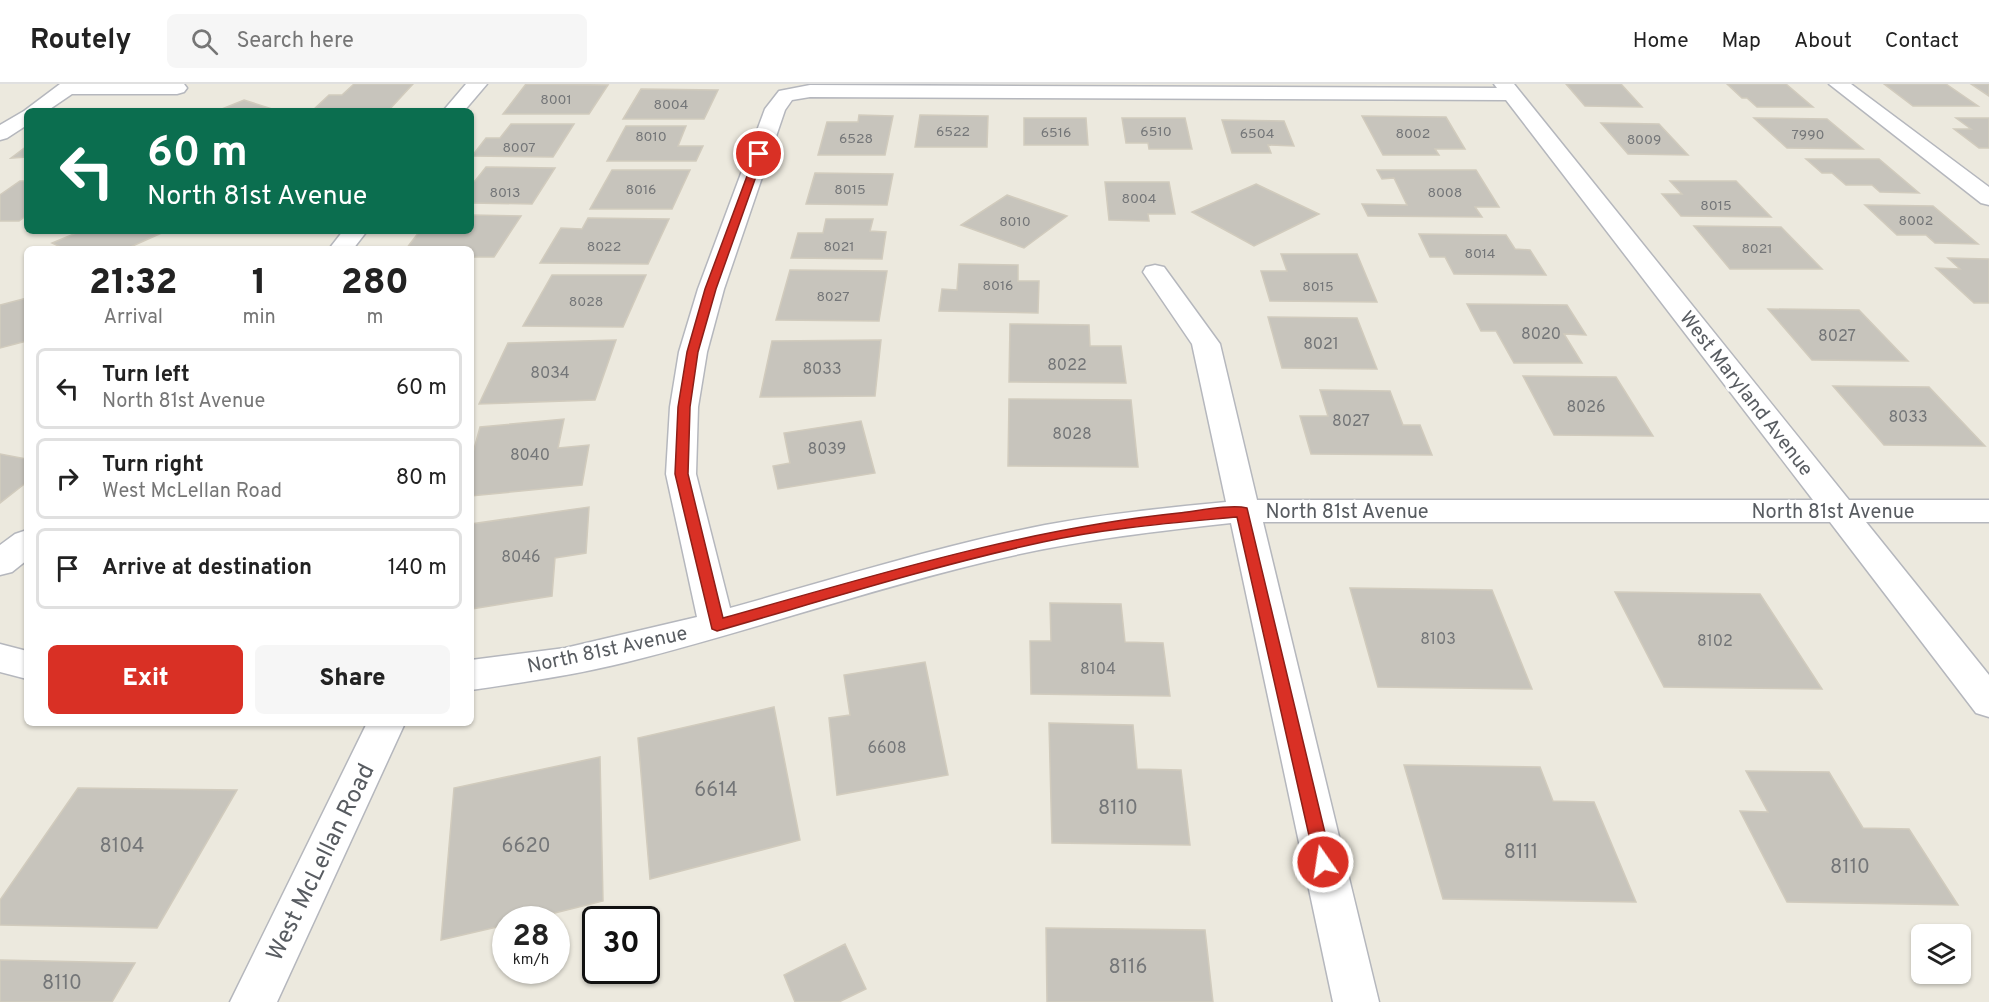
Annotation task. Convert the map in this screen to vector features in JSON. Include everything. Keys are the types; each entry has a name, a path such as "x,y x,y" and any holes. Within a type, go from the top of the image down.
{"street":[{"path":"456,108 477,84"},
{"path":"1839,84 1989,198"},
{"path":"38,108 71,86 177,88"},
{"path":"717,625 681,474 684,407 693,352 711,289 775,109 786,95 810,91 1508,89"},
{"name":"West Maryland Avenue","path":"1508,89 1989,702"},
{"path":"0,134 24,118"},
{"path":"344,246 354,234"},
{"path":"1155,272 1206,344 1242,512 1356,1002"},
{"name":"North 81st Avenue","path":"474,675 565,662 717,625 919,568 1044,537 1147,521 1242,512 1989,511"},
{"path":"0,563 24,544"},
{"path":"0,658 24,664"},
{"name":"West McLellan Road","path":"253,1002 385,726"}],"building":[{"path":"354,84 413,84 391,108 315,108 329,95 342,95"},
{"path":"526,84 608,85 589,114 503,114"},
{"path":"1566,84 1621,84 1642,107 1585,106"},
{"path":"1727,84 1786,84 1813,107 1757,107 1747,98 1742,98"},
{"path":"1884,84 1946,84 1978,106 1913,106"},
{"path":"1971,84 1989,84 1989,96"},
{"path":"641,89 718,90 704,119 623,119"},
{"path":"244,100 269,108 224,108"},
{"path":"859,115 893,116 885,155 818,155 827,122 858,122"},
{"path":"920,115 988,116 987,147 915,147"},
{"path":"1362,116 1446,117 1465,149 1435,149 1439,155 1383,155"},
{"path":"1024,118 1086,118 1088,145 1024,145"},
{"path":"1122,118 1185,118 1192,149 1149,149 1148,143 1126,143"},
{"path":"1754,118 1827,119 1863,149 1787,148"},
{"path":"1956,118 1989,118 1989,148 1979,148 1954,129 1971,129"},
{"path":"1222,120 1284,121 1294,146 1268,145 1271,153 1232,153"},
{"path":"1601,123 1659,124 1688,155 1628,154"},
{"path":"511,124 574,124 553,157 474,156 486,138 500,138"},
{"path":"626,126 686,126 678,146 703,146 696,161 607,161"},
{"path":"24,148 24,157 11,158"},
{"path":"1806,159 1879,159 1919,193 1880,192 1872,185 1846,185 1832,173 1822,173"},
{"path":"486,167 555,168 532,204 474,203 475,181"},
{"path":"612,170 690,170 672,209 590,209"},
{"path":"1377,170 1476,170 1499,207 1475,207 1482,217 1368,216 1362,204 1407,205 1394,178 1382,179"},
{"path":"815,173 893,174 887,205 806,204"},
{"path":"20,181 24,181 24,217 19,221 0,221 0,195"},
{"path":"1670,181 1736,181 1771,217 1681,216 1662,194 1682,194"},
{"path":"1105,182 1169,182 1175,214 1148,214 1149,221 1109,220"},
{"path":"1256,184 1319,214 1254,246 1192,212"},
{"path":"1007,195 1067,216 1024,248 961,225"},
{"path":"1865,205 1933,206 1978,244 1935,243 1926,235 1897,235"},
{"path":"474,215 521,216 494,257 474,257 474,246 408,246 417,234 474,234"},
{"path":"588,218 669,219 648,264 540,263 561,228 582,229"},
{"path":"826,219 873,219 870,231 886,232 882,259 791,258 798,233 823,233"},
{"path":"1694,226 1781,227 1822,269 1730,269"},
{"path":"74,234 159,234 133,246 58,246 52,243"},
{"path":"1419,234 1506,235 1515,249 1530,250 1546,275 1454,274 1445,257 1430,257"},
{"path":"1281,254 1357,254 1377,302 1270,301 1261,271 1287,271"},
{"path":"1948,258 1989,259 1989,303 1974,303 1936,268 1960,269"},
{"path":"959,264 1018,265 1018,281 1039,281 1038,313 939,311 942,289 957,290"},
{"path":"790,270 887,271 879,321 776,320"},
{"path":"552,275 646,275 623,327 523,326"},
{"path":"24,299 24,342 0,348 0,305"},
{"path":"1467,304 1567,305 1586,335 1564,334 1582,363 1514,363 1496,331 1481,331"},
{"path":"1768,309 1859,310 1908,361 1812,360"},
{"path":"1268,317 1357,318 1377,369 1282,368"},
{"path":"1010,324 1089,325 1090,346 1121,346 1126,383 1009,382"},
{"path":"616,340 595,400 479,404 508,343"},
{"path":"881,340 875,396 760,397 772,341"},
{"path":"1523,376 1616,377 1653,436 1554,435"},
{"path":"1833,386 1929,387 1985,446 1884,445"},
{"path":"1320,390 1390,391 1403,425 1420,425 1432,455 1311,454 1300,416 1328,416"},
{"path":"1009,399 1131,400 1138,467 1008,466"},
{"path":"564,419 558,448 589,445 582,485 474,496 474,449 480,427"},
{"path":"861,421 875,473 778,489 773,466 790,463 784,433"},
{"path":"0,454 24,458 24,484 0,503"},
{"path":"589,507 586,553 555,558 552,596 474,609 474,524"},
{"path":"1350,588 1492,590 1532,689 1378,687"},
{"path":"1615,592 1760,594 1822,689 1664,687"},
{"path":"1050,603 1121,604 1125,642 1163,643 1170,696 1031,694 1030,641 1051,641"},
{"path":"925,662 948,775 837,795 829,718 850,715 844,675"},
{"path":"774,707 800,840 650,879 638,738"},
{"path":"1049,723 1133,725 1137,769 1181,770 1190,845 1052,843"},
{"path":"600,757 603,901 570,909 570,906 492,906 492,928 441,940 454,788"},
{"path":"1404,765 1540,767 1553,801 1594,802 1636,902 1443,899"},
{"path":"1746,771 1829,772 1863,828 1909,829 1958,905 1787,902 1740,811 1768,812"},
{"path":"78,788 237,790 157,928 0,925 0,900"},
{"path":"1046,928 1205,930 1213,1002 1047,1002"},
{"path":"845,944 866,989 839,1002 795,1002 784,975"},
{"path":"0,960 135,963 112,1002 0,1002"}],"route":[{"path":"759,154 711,289 693,352 684,407 681,474 717,625 919,568 1044,537 1147,521 1242,512 1323,862"}]}
